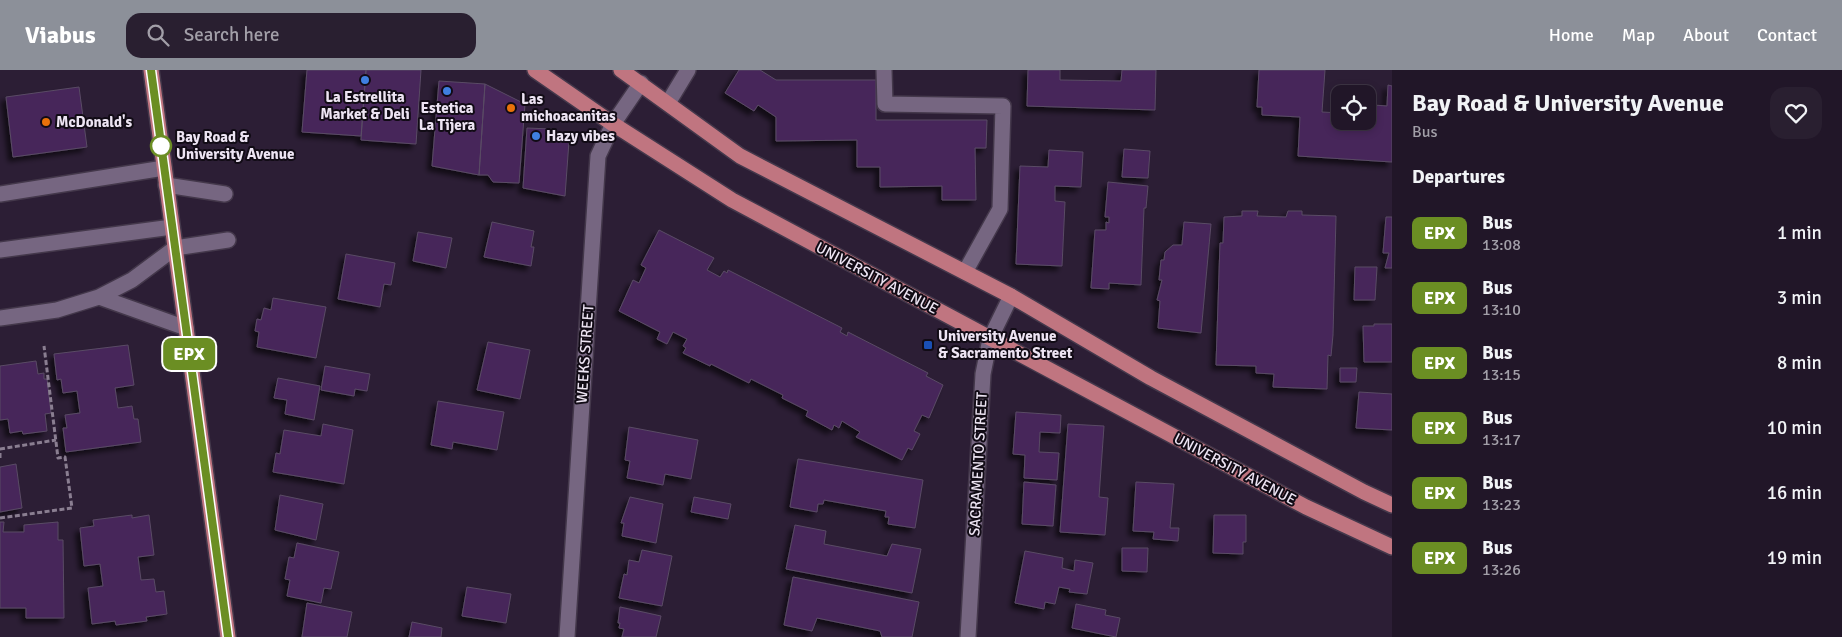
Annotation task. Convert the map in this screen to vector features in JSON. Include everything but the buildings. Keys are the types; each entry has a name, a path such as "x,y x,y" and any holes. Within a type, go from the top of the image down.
{"main road":[{"path":"151,70 228,637"},
{"name":"UNIVERSITY AVENUE","path":"535,70 613,124 732,200 1306,507 1392,547"},
{"path":"622,70 740,156 1011,296 1151,378 1364,492 1392,505"}],"street":[{"path":"668,103 688,70"},
{"path":"884,70 885,104 1003,106 1000,209 964,272"},
{"name":"WEEKS STREET","path":"567,637 598,156 613,124 641,83"},
{"path":"0,194 164,168"},
{"path":"166,184 225,194"},
{"path":"0,250 172,227"},
{"path":"0,318 57,310 100,297 132,280 175,248 228,240"},
{"name":"SACRAMENTO STREET","path":"968,637 983,374 990,339 1011,296"},
{"path":"100,297 186,328"}],"path":[{"path":"0,518 72,508 65,457 58,458 44,346"},
{"path":"0,458 0,448 56,440"}],"bus line":[{"name":"EPX","path":"151,70 228,637"}],"place":[{"name":"La Estrellita Market & Deli","path":"365,80"},
{"name":"Estetica La Tijera","path":"447,91"},
{"name":"Las michoacanitas","path":"511,108"},
{"name":"McDonald's","path":"46,122"},
{"name":"Hazy vibes","path":"536,136"},
{"name":"Bay Road & University Avenue","path":"161,146"},
{"name":"University Avenue & Sacramento Street","path":"928,345"}]}
